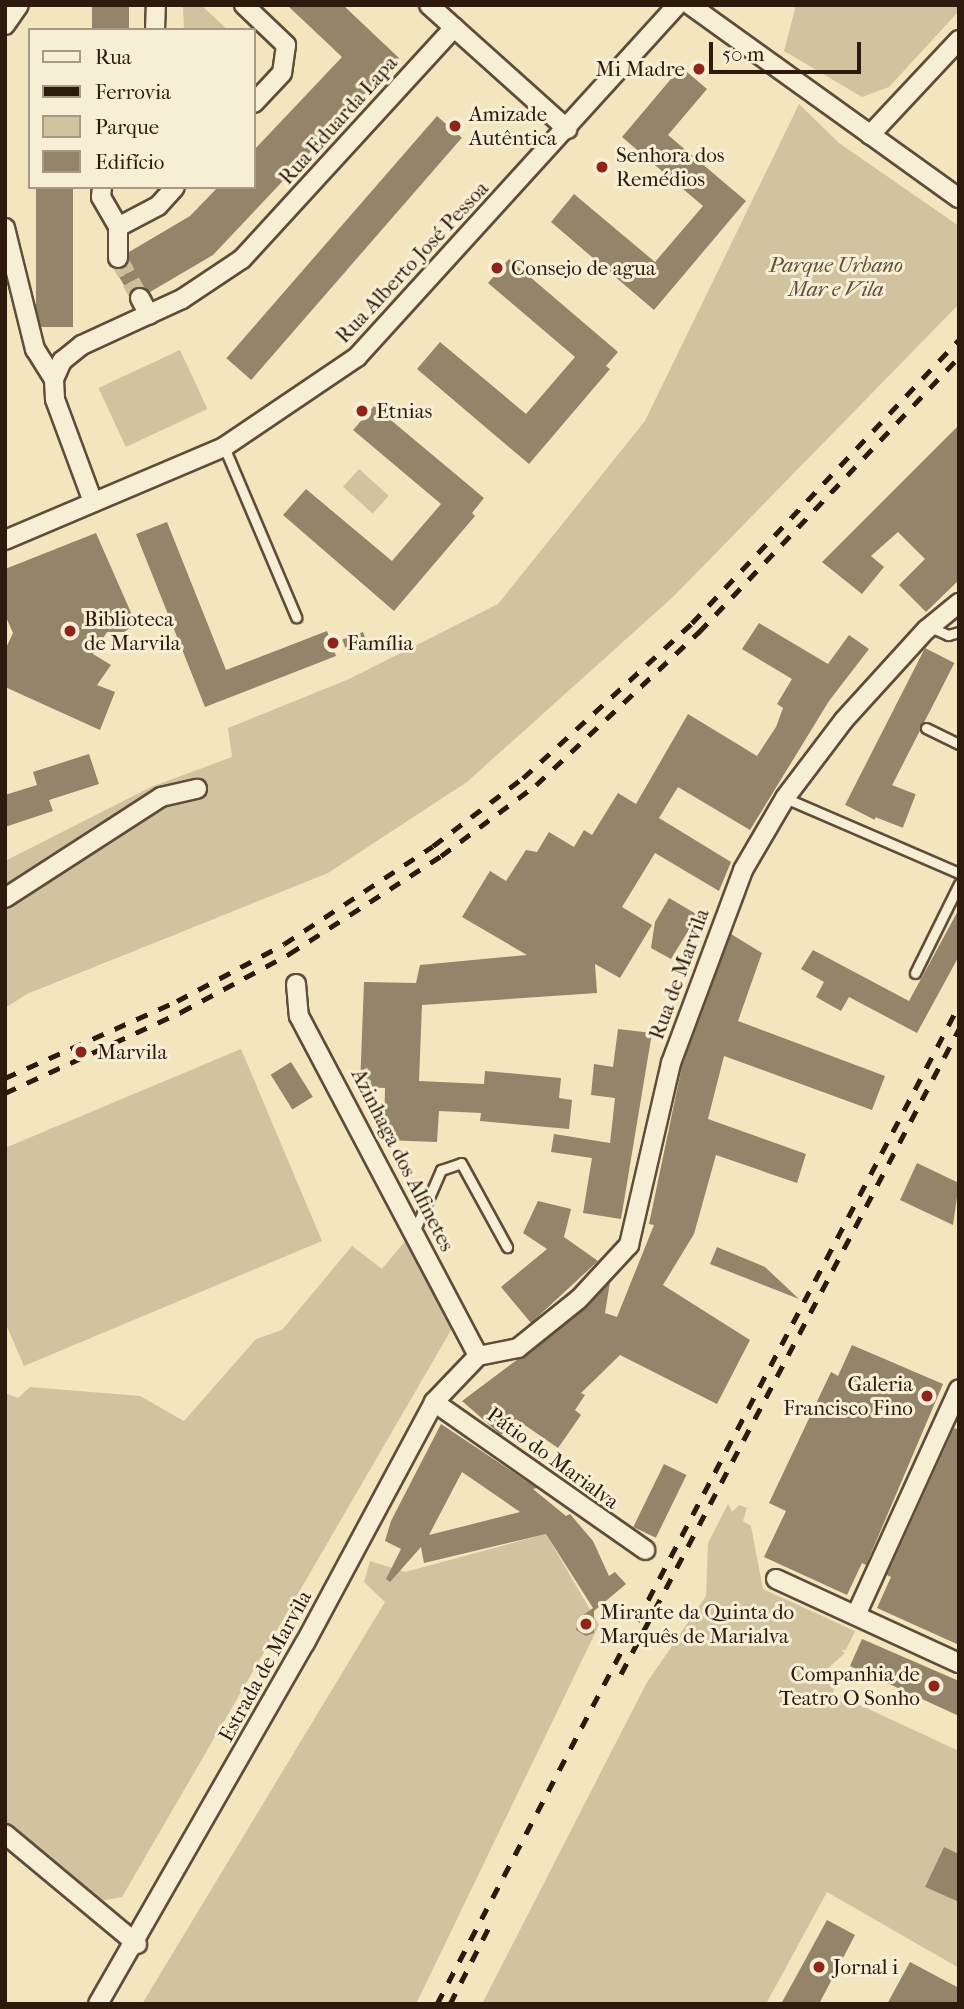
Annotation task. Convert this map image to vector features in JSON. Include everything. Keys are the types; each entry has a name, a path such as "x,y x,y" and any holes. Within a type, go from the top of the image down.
{"street":[{"path":"5,24 19,5"},
{"path":"155,28 156,5"},
{"path":"244,5 286,45 282,73 256,101"},
{"path":"429,5 567,129"},
{"name":"Rua Alberto José Pessoa","path":"5,540 224,447 260,428 371,346 677,5"},
{"path":"690,5 959,198"},
{"name":"Rua Eduarda Lapa","path":"54,379 69,353 149,315 242,259 454,28"},
{"path":"870,135 959,40"},
{"path":"102,189 101,197 118,227 118,258"},
{"path":"118,227 158,206 173,189"},
{"path":"5,228 35,349 54,379 55,399 93,502"},
{"path":"140,298 149,315"},
{"name":"Rua de Marvila","path":"478,1356 518,1348 579,1299 629,1245 671,1063 703,968 743,870 785,798 844,720 930,627 959,603"},
{"path":"5,898 161,797 197,789"},
{"name":"Azinhaga dos Alfinetes","path":"296,984 299,1016 478,1356"},
{"name":"Estrada de Marvila","path":"98,2004 137,1944 434,1402 478,1356"},
{"path":"856,1615 959,1389"},
{"name":"Pátio do Marialva","path":"434,1402 645,1550"},
{"path":"776,1579 959,1663"},
{"path":"5,1834 137,1944"}],"lane":[{"path":"224,447 296,617"},
{"path":"930,627 948,635 959,632"},
{"path":"926,728 959,744"},
{"path":"785,798 959,873"},
{"path":"915,973 959,884"},
{"path":"414,1232 441,1170 461,1163 507,1247"}],"green space":[{"path":"183,5 201,5 226,28 184,28"},
{"path":"796,5 959,5 959,11 889,87 862,97 784,51"},
{"name":"Parque Urbano Mar e Vila","path":"799,104 839,143 959,226 959,304 674,596 467,782 328,873 27,994 5,1008 5,861 151,787 232,757 228,728 349,679 498,604 645,421"},
{"path":"180,350 207,409 126,447 98,388"},
{"path":"359,469 389,496 373,514 343,487"},
{"path":"241,1049 322,1241 24,1366 5,1322 5,1148"},
{"path":"410,1235 454,1325 122,1897 100,1901 5,1822 5,1393 18,1398 30,1387 140,1396 184,1421 256,1339 282,1330 352,1246 382,1269"},
{"path":"728,1504 732,1512 739,1505 747,1508 743,1521 751,1526 763,1589 855,1631 846,1650 841,1650 845,1653 824,1672 832,1676 834,1693 959,1751 959,1854 944,1847 925,1887 959,1902 959,1968 827,1892 766,2004 482,2004 646,1684 706,1596 708,1543"},
{"path":"546,1534 599,1625 416,2004 142,2004 385,1602 364,1582 370,1561 405,1572"}],"building":[{"path":"92,5 129,5 129,28 92,28"},
{"path":"287,5 343,5 399,58 213,255 150,292 140,287 129,294 114,268 124,267 129,252 190,216 216,189 256,189 256,148 342,57"},
{"path":"681,67 707,89 668,135 746,201 654,310 551,222 574,194 655,262 703,206 622,137"},
{"path":"437,116 462,138 251,380 226,358"},
{"path":"36,189 73,189 73,327 36,327"},
{"path":"509,259 618,352 606,366 610,369 529,464 417,369 440,342 526,414 575,357 488,283"},
{"path":"374,406 484,498 472,513 475,516 394,611 283,515 306,489 392,561 441,504 353,430"},
{"path":"959,425 959,580 926,612 899,585 925,559 898,532 871,556 884,567 862,594 822,562"},
{"path":"167,522 226,670 327,631 336,656 205,707 136,534"},
{"name":"Biblioteca de Marvila","path":"96,533 136,624 124,632 107,632 93,654 111,665 97,685 115,692 100,730 5,687 5,650 13,633 5,615 5,569"},
{"path":"759,623 828,664 849,635 869,649 829,701 750,830 678,787 659,818 731,862 719,891 655,853 622,907 652,925 620,978 595,964 597,993 422,1005 419,1081 484,1084 485,1071 561,1078 559,1098 572,1100 569,1129 480,1121 481,1113 439,1111 437,1142 384,1140 385,1088 360,1087 364,982 416,983 420,965 527,955 462,917 490,871 506,881 526,850 537,852 549,832 574,847 584,830 592,835 618,793 636,804 688,714 757,756 776,727 783,708 777,704 792,679 742,649"},
{"path":"363,632 368,646 347,654 342,640"},
{"path":"925,648 954,663 875,820 845,805"},
{"path":"89,754 99,784 49,800 53,811 5,827 5,795 37,785 33,772"},
{"path":"884,782 916,794 903,828 871,816"},
{"path":"669,898 698,915 671,959 651,948 655,922"},
{"path":"959,909 959,956 917,1033 849,997 841,1011 816,997 824,982 801,969 813,950 909,1001"},
{"path":"731,934 762,953 738,1021 885,1076 872,1110 724,1056 708,1119 806,1154 797,1183 716,1155 694,1234 663,1285 750,1340 717,1404 620,1355 581,1393 585,1395 575,1410 581,1415 558,1448 516,1419 501,1435 462,1401 586,1308 610,1282 605,1313 617,1317 654,1225 649,1224 682,1066"},
{"path":"618,1029 652,1033 621,1219 583,1213 592,1158 551,1152 554,1134 610,1143 615,1098 591,1095 594,1064 613,1067"},
{"path":"291,1062 313,1097 292,1109 271,1075"},
{"path":"917,1163 959,1183 953,1225 900,1200"},
{"path":"538,1201 571,1209 564,1237 598,1261 531,1323 501,1287 547,1249 523,1233"},
{"path":"717,1247 765,1267 799,1299 710,1264"},
{"path":"852,1345 943,1384 866,1565 862,1563 847,1595 764,1557 786,1511 769,1503 831,1372 838,1376"},
{"path":"441,1424 537,1488 533,1489 566,1516 570,1514 593,1541 609,1576 615,1572 626,1584 594,1611 594,1633 586,1636 576,1630 579,1618 593,1608 546,1534 424,1563 421,1547 390,1582 386,1579 401,1549 385,1541 391,1521","holes":["462,1472 520,1512 429,1535"]},
{"path":"954,1428 959,1430 959,1645 877,1608 891,1577 887,1575"},
{"path":"664,1464 686,1475 656,1538 633,1527"},
{"path":"862,1639 959,1681 959,1716 850,1666"},
{"path":"944,1847 959,1854 959,1902 925,1887"},
{"name":"Jornal i","path":"827,1920 855,1935 819,2004 781,2004"},
{"name":"Jornal i","path":"910,1962 959,1988 959,2004 887,2004"}],"tunnel":[{"path":"118,258 140,298"}],"railway":[{"path":"5,1078 177,1001 284,944 433,846 523,778 692,623 959,340"},
{"path":"5,1093 181,1012 289,954 441,856 536,785 699,632 959,357"},
{"path":"437,2004 959,1005"},
{"path":"621,1674 959,1029"},
{"path":"450,2004 490,1925"}],"place":[{"name":"Mi Madre","path":"699,69"},
{"name":"Amizade Autêntica","path":"455,126"},
{"name":"Senhora dos Remédios","path":"602,167"},
{"name":"Consejo de agua","path":"497,268"},
{"name":"Etnias","path":"362,411"},
{"name":"Biblioteca de Marvila","path":"70,631"},
{"name":"Família","path":"333,643"},
{"name":"Marvila","path":"81,1052"},
{"name":"Galeria Francisco Fino","path":"927,1396"},
{"name":"Mirante da Quinta do Marquês de Marialva","path":"586,1624"},
{"name":"Companhia de Teatro O Sonho","path":"934,1686"},
{"name":"Jornal i","path":"819,1967"}]}
